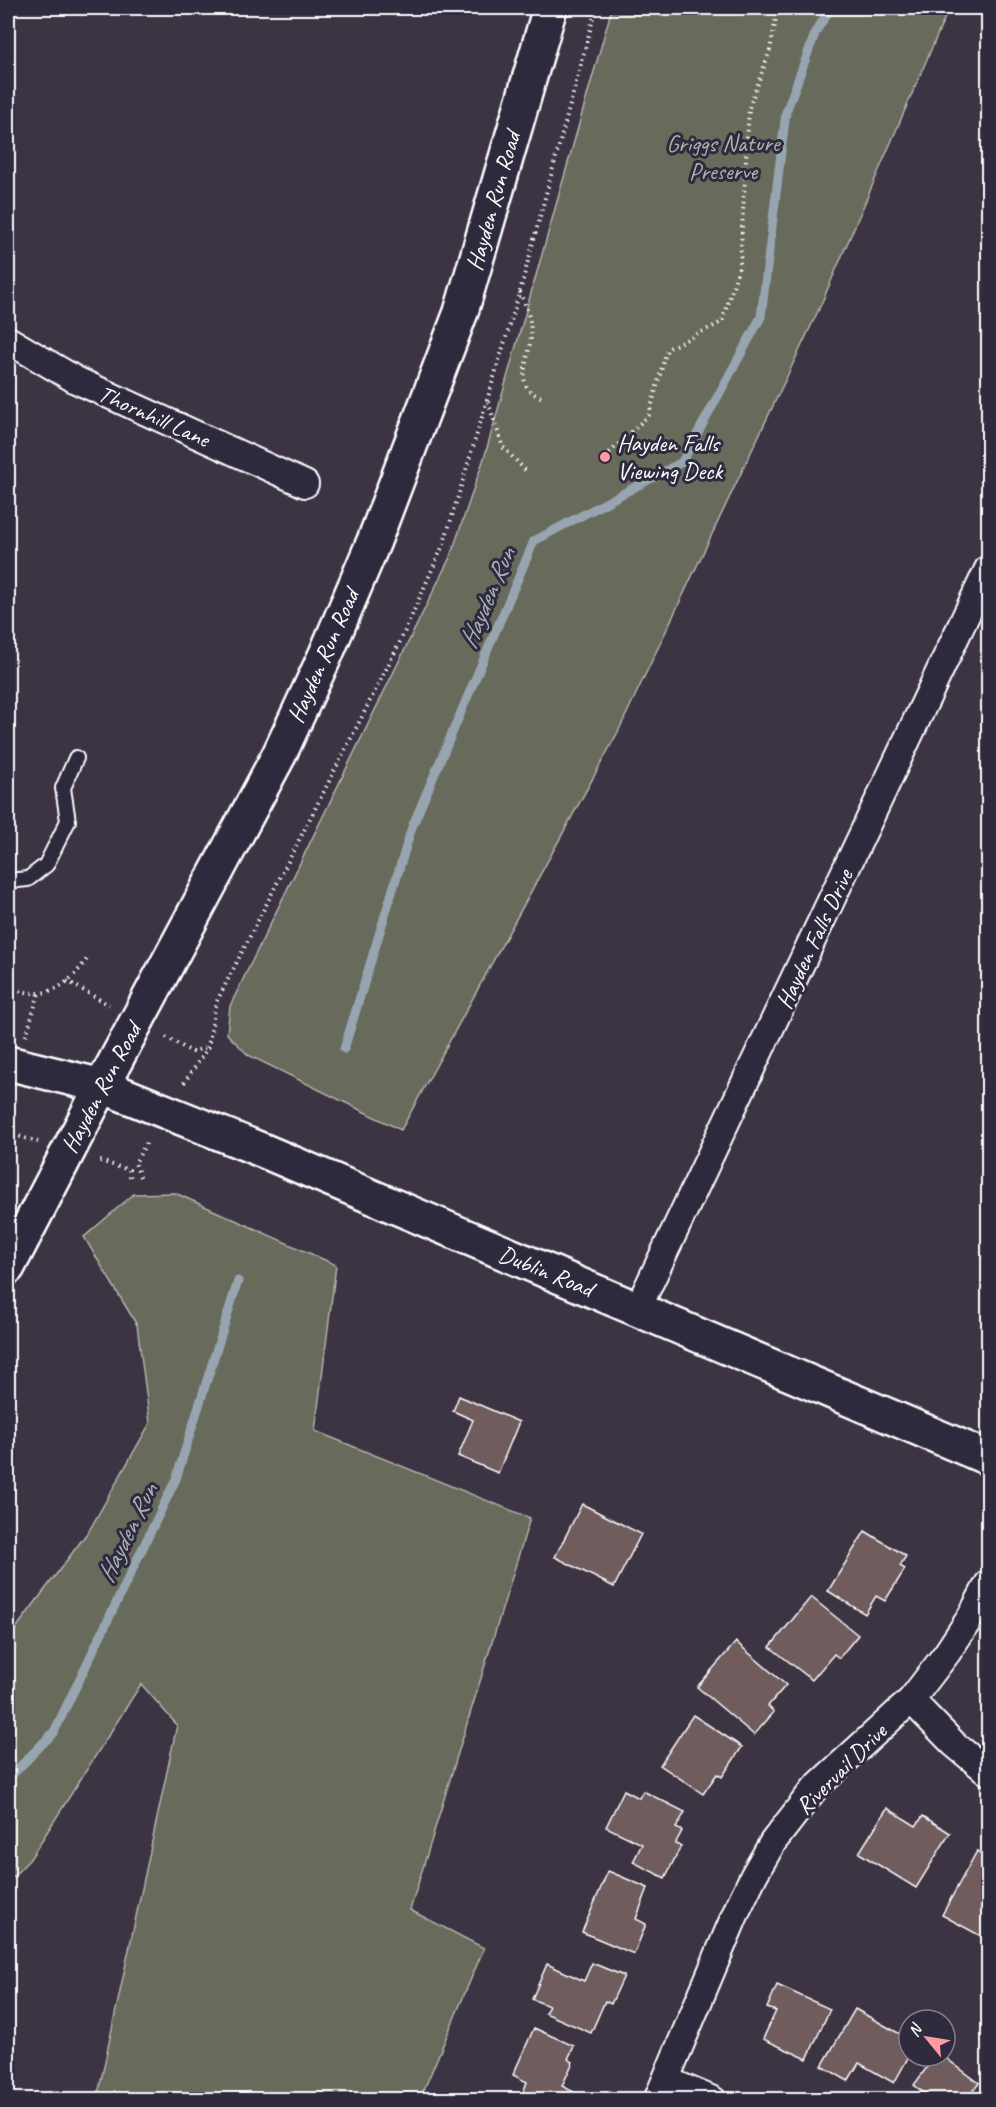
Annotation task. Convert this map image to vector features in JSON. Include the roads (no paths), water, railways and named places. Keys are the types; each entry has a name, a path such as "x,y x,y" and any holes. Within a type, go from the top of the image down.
{"main road":[{"name":"Hayden Run Road","path":"8,1267 279,755 326,654 374,542 461,312 550,8"},
{"name":"Dublin Road","path":"8,1062 102,1086 264,1151 988,1458"}],"street":[{"name":"Thornhill Lane","path":"8,340 76,380 305,484"},
{"name":"Hayden Falls Drive","path":"638,1308 988,569"},
{"name":"Rivervail Drive","path":"661,2090 738,1908 773,1842 815,1788 911,1700 947,1653 970,1618 988,1584"},
{"path":"911,1700 954,1744 988,1772"},
{"path":"661,2090 713,2100"}],"lane":[{"path":"8,881 28,879 46,865 68,821 63,788 76,758"}],"waterway":[{"name":"Hayden Run","path":"344,1049 412,827 534,541 682,462 761,317 786,112 816,31 831,8"},
{"name":"Hayden Run","path":"8,1779 54,1732 176,1479 238,1281"}],"place":[{"name":"Hayden Falls Viewing Deck","path":"605,457"}],"park label":[{"name":"Griggs Nature Preserve","path":"723,157"}]}
